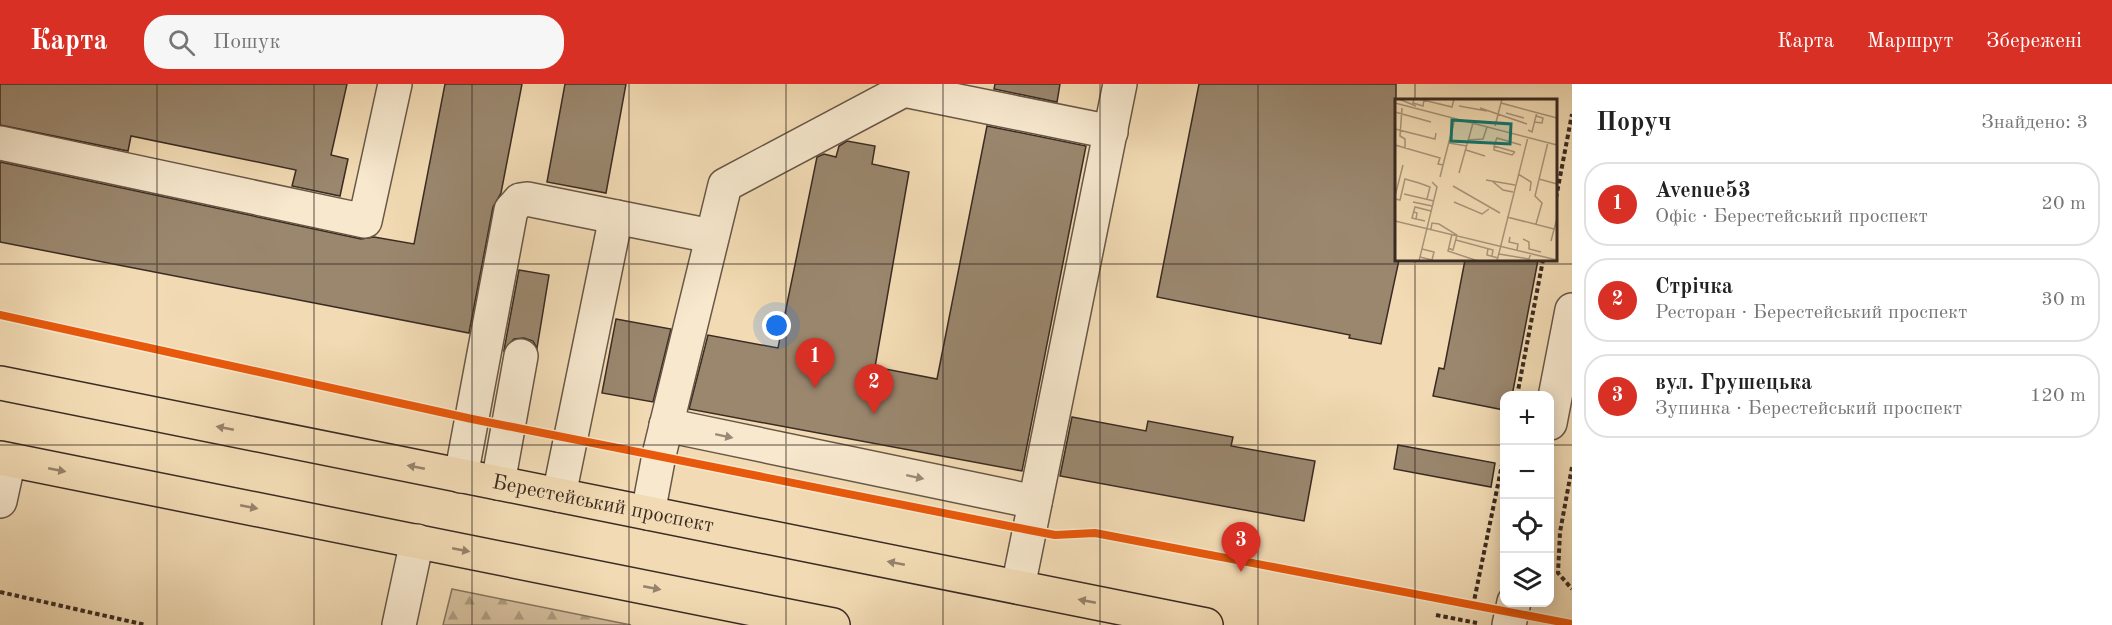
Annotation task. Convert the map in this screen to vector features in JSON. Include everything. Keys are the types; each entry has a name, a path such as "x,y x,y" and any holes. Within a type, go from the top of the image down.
{"main road":[{"name":"Берестейський проспект","path":"0,384 1206,625"},
{"path":"4,459 833,625"}],"street":[{"path":"0,143 365,221 395,84"},
{"path":"1018,587 1120,84"},
{"path":"648,513 666,425 725,185 900,90 1111,132"},
{"path":"461,476 512,210 520,200 527,199 711,236"},
{"path":"559,495 616,217"},
{"path":"1554,402 1572,310"},
{"path":"498,483 521,356"},
{"path":"666,425 1035,502"},
{"path":"0,501 4,459"},
{"path":"399,625 417,541"}],"path":[{"path":"1557,193 1572,114"},
{"path":"1517,391 1543,261"},
{"path":"1572,467 1560,532 1558,573 1572,589"},
{"path":"1473,606 1500,474"},
{"path":"0,592 146,625"},
{"path":"1461,603 1512,614"},
{"path":"1436,615 1477,623"}],"green space":[{"path":"452,589 631,625 443,625"}],"building":[{"path":"0,84 347,84 331,155 348,159 340,196 292,186 296,170 131,136 128,151 0,125"},
{"path":"445,84 522,84 501,193 493,207 469,333 0,242 0,162 361,239 374,237 414,244"},
{"path":"565,84 626,84 606,193 547,182"},
{"path":"995,84 1060,84 1057,102 994,89"},
{"path":"1199,84 1396,84 1395,261 1399,261 1381,344 1349,338 1350,335 1157,297"},
{"path":"987,126 1086,146 1022,471 689,409 708,335 778,348 817,157 824,154 836,157 839,146 847,141 875,146 872,164 909,172 875,367 937,379"},
{"path":"1465,261 1538,261 1513,391 1500,391 1500,409 1433,396 1439,368 1444,369"},
{"path":"519,270 549,275 537,348 533,341 524,338 514,339 504,350"},
{"path":"616,319 671,329 653,402 602,393"},
{"path":"1072,417 1146,431 1148,421 1233,437 1231,446 1315,461 1304,521 1060,476"},
{"path":"1398,445 1495,463 1491,487 1394,469"}],"cycle path":[{"path":"0,315 472,419 1029,530 1055,535 1095,533 1572,624"}],"place":[{"name":"Avenue53","path":"815,388"},
{"name":"Стрічка","path":"874,414"},
{"name":"вул. Грушецька","path":"1241,572"}]}
